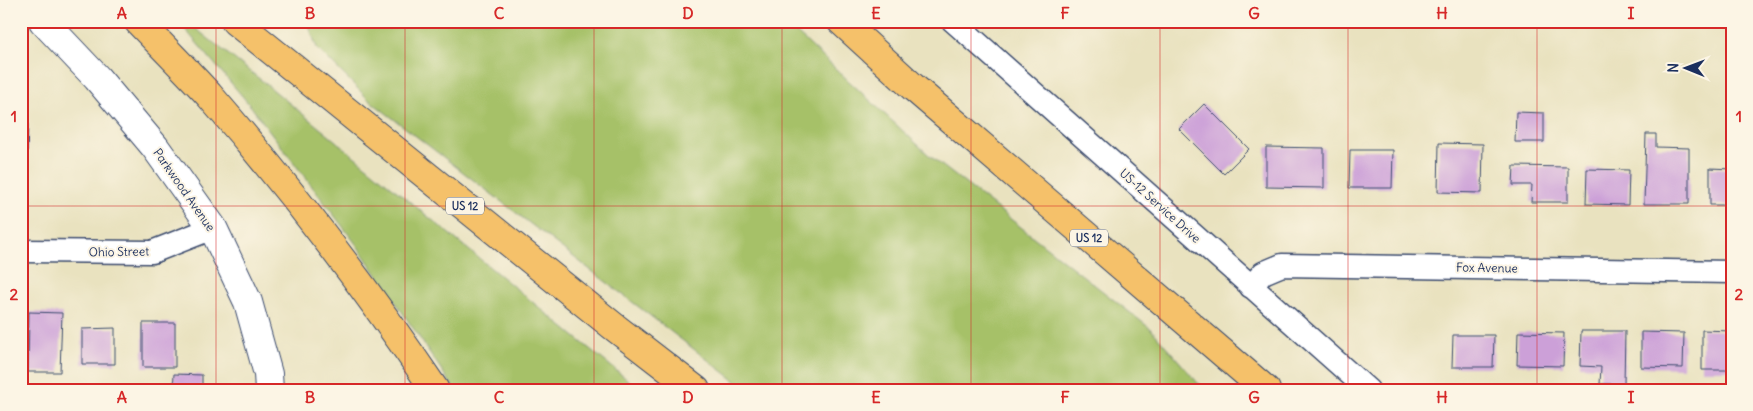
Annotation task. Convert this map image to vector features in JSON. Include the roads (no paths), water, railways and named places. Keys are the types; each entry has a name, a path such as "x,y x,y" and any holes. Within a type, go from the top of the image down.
{"highway":[{"path":"138,21 209,95 310,219 395,331 435,390"},
{"name":"US 12","path":"841,21 913,87 1266,390"},
{"name":"US 12","path":"251,26 613,326 696,390"}],"street":[{"name":"Parkwood Avenue","path":"43,21 97,78 154,147 213,228 248,302 268,374 269,390"},
{"name":"US-12 Service Drive","path":"953,21 1368,390"},
{"name":"Ohio Street","path":"21,252 152,252 213,228"},
{"name":"Fox Avenue","path":"1251,287 1263,273 1282,265 1732,272"}]}
